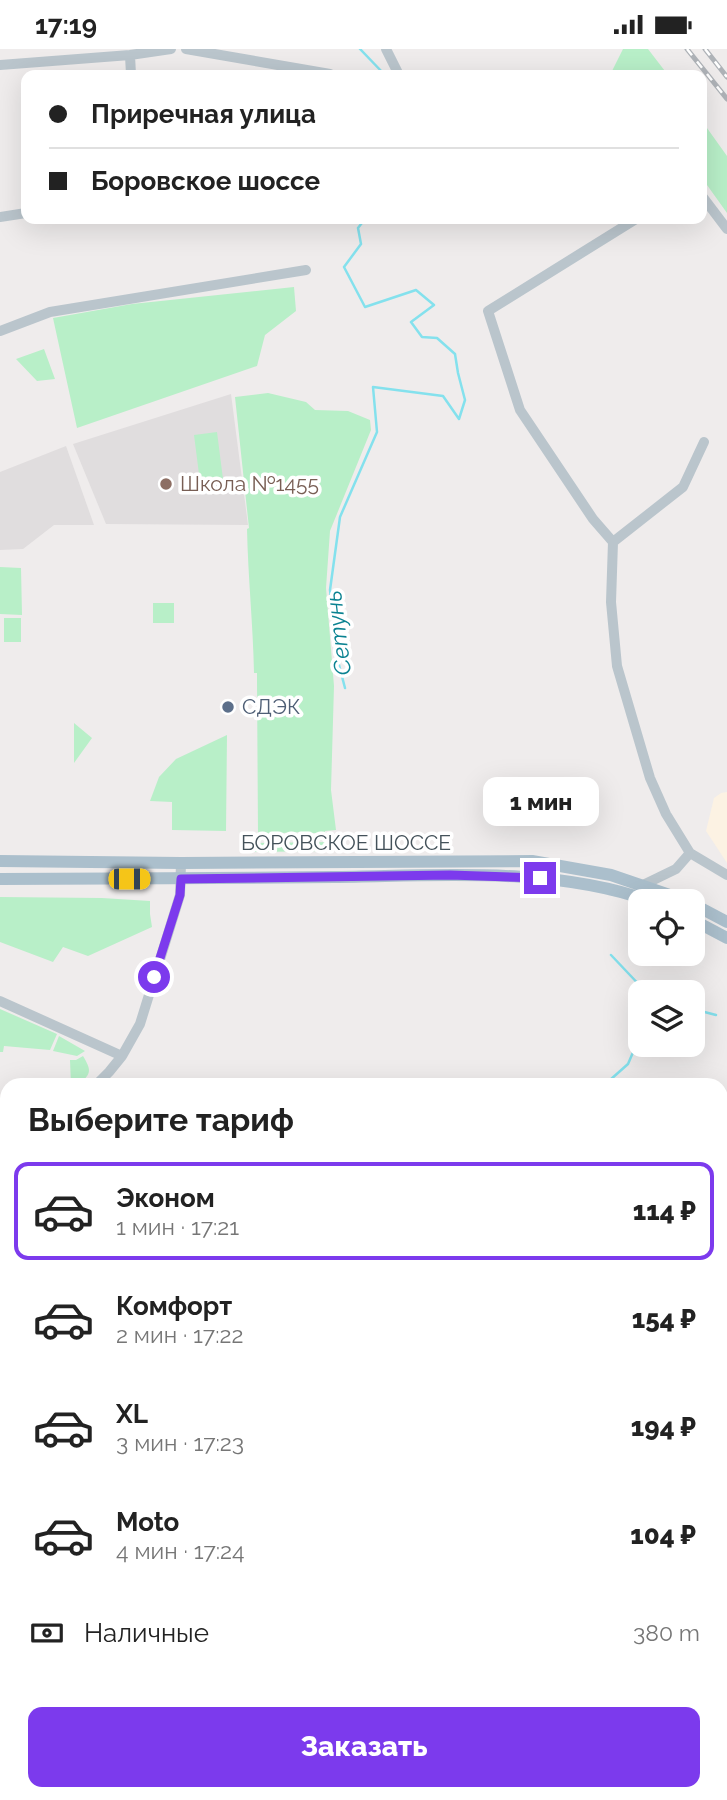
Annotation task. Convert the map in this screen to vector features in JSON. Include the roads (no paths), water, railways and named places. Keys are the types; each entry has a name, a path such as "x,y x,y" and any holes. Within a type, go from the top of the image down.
{"main road":[{"name":"БОРОВСКОЕ ШОССЕ","path":"0,861 522,861 592,871 654,889"},
{"name":"БОРОВСКОЕ ШОССЕ","path":"0,879 450,875 571,881 628,893"},
{"path":"705,910 727,922"},
{"path":"705,926 727,938"}],"street":[{"path":"0,65 130,55 171,49"},
{"path":"186,49 307,70"},
{"path":"386,49 397,70"},
{"path":"130,55 131,70"},
{"path":"707,203 727,229"},
{"path":"0,217 21,214"},
{"path":"628,224 488,311 520,410 593,519 613,542 611,602 617,666 650,778 666,814 690,853 727,876"},
{"path":"0,331 50,312 306,270"},
{"path":"613,542 683,487 704,442"},
{"path":"643,885 676,869 690,853"},
{"path":"104,1078 122,1056 141,1024 180,895 181,863"},
{"path":"0,1001 122,1056"}],"waterway":[{"name":"Сетунь","path":"360,49 380,70"},
{"name":"Сетунь","path":"345,688 339,665 330,590 340,517 377,432 373,387 443,396 459,419 465,400 455,354 437,338 422,337 411,322 434,305 416,290 365,307 344,267 361,244 358,228 361,224"},
{"name":"Сетунь","path":"611,955 635,980"},
{"path":"705,1012 716,1015"},
{"name":"Сетунь","path":"612,1078 628,1064 631,1057"}],"railway":[{"path":"687,49 704,70"},
{"path":"705,49 727,77"},
{"path":"707,74 727,99"}],"place":[{"name":"Школа №1455","path":"166,484"},
{"name":"СДЭК","path":"228,707"}]}
